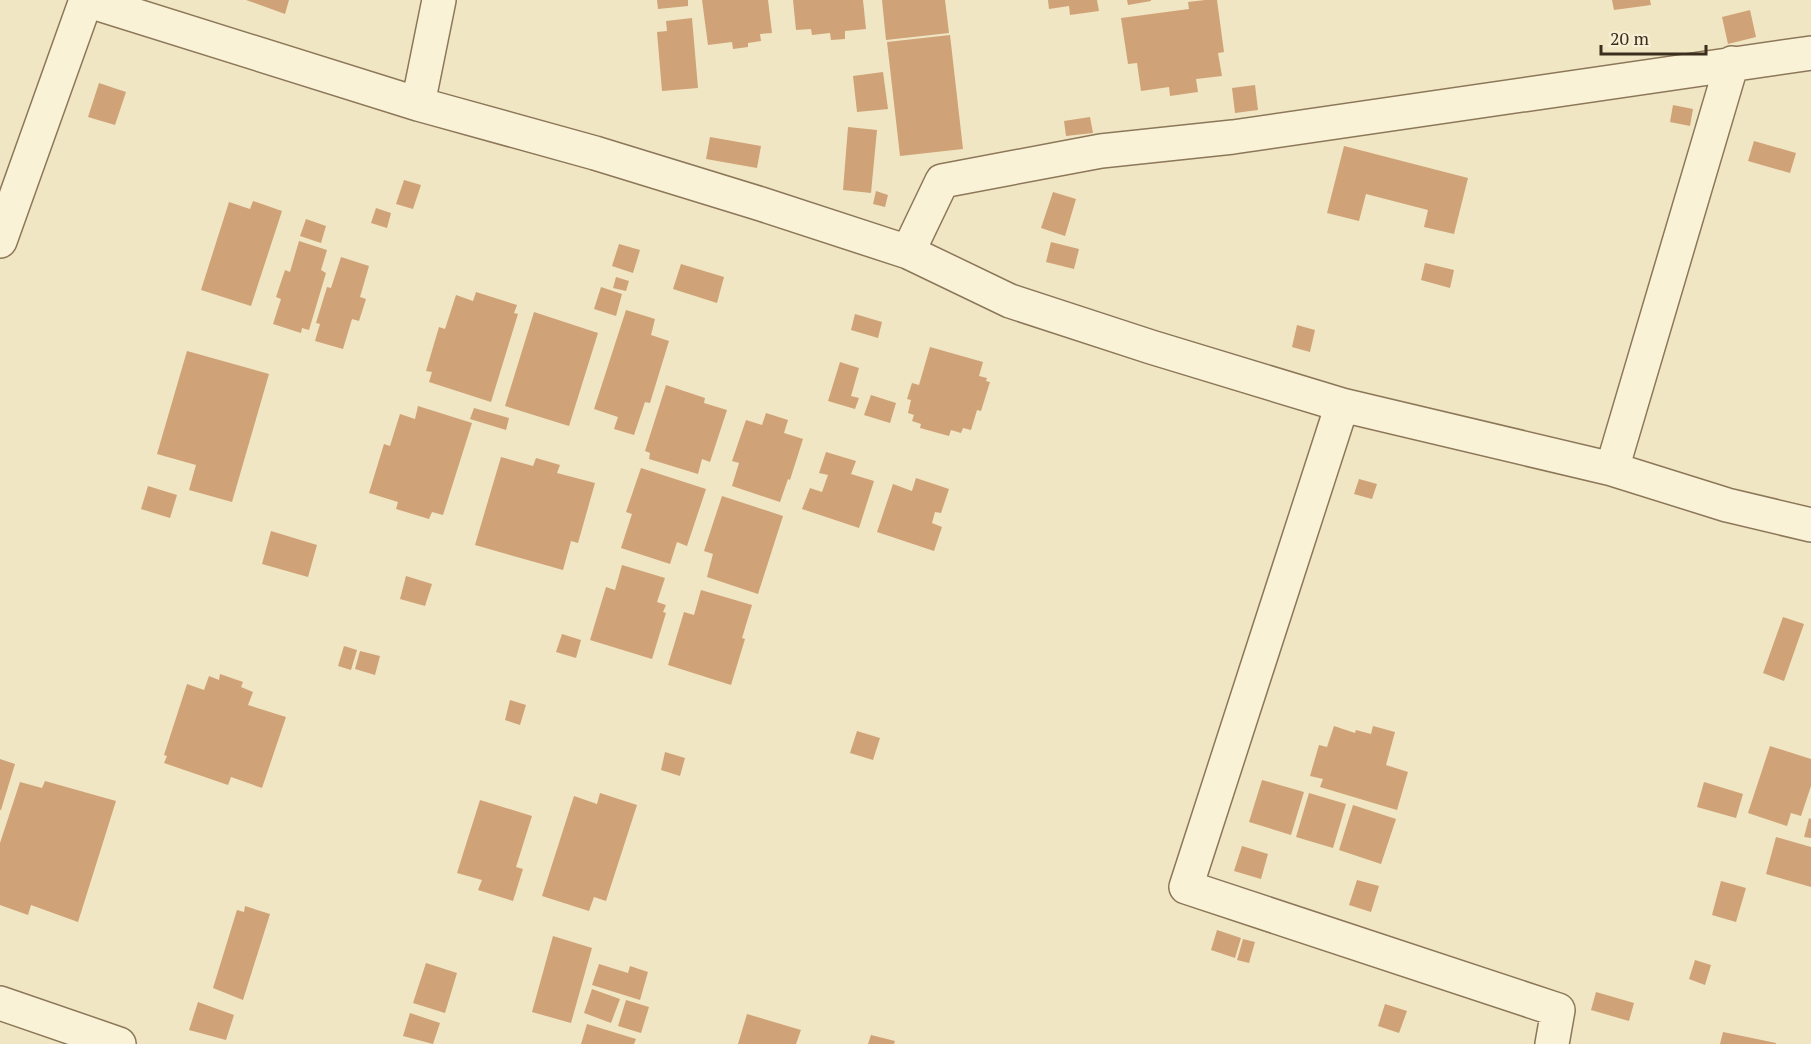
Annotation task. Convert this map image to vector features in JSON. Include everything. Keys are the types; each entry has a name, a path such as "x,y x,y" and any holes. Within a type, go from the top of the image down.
{"street":[{"path":"0,241 86,0 418,104 595,153 908,252 1010,301 1150,347 1342,405 1612,469 1727,505 1811,525"},
{"path":"418,104 439,0"},
{"path":"908,252 942,181 1101,151 1233,137 1811,53"},
{"path":"1612,469 1732,63"},
{"path":"1342,405 1186,887 1558,1010 1552,1044"},
{"path":"0,1003 119,1044"}],"building":[{"path":"246,0 289,0 285,14"},
{"path":"657,0 688,0 688,6 658,9"},
{"path":"702,0 768,0 772,33 760,34 761,41 748,43 748,47 733,49 732,42 708,45"},
{"path":"793,0 863,0 866,29 845,31 845,39 831,40 830,33 812,35 811,29 796,30"},
{"path":"882,0 945,0 949,33 886,40"},
{"path":"1048,0 1097,0 1099,11 1070,15 1069,6 1049,9"},
{"path":"1127,0 1151,0 1151,1 1128,5"},
{"path":"1217,0 1224,52 1218,53 1222,76 1196,79 1198,92 1170,96 1169,87 1141,91 1137,63 1128,64 1121,18 1189,9 1188,2"},
{"path":"1612,0 1650,0 1651,5 1614,10"},
{"path":"1750,10 1756,37 1728,44 1722,17"},
{"path":"692,18 698,88 662,91 657,32 667,31 666,21"},
{"path":"950,35 963,149 900,156 887,42"},
{"path":"883,72 888,109 857,112 853,76"},
{"path":"99,83 126,92 115,125 88,117"},
{"path":"1255,85 1258,110 1235,113 1232,88"},
{"path":"1673,105 1693,109 1690,126 1670,122"},
{"path":"1090,117 1093,133 1066,136 1064,121"},
{"path":"848,127 877,130 871,193 843,190"},
{"path":"710,137 761,146 757,168 706,159"},
{"path":"1754,141 1796,153 1790,173 1748,161"},
{"path":"1344,146 1468,178 1454,234 1424,227 1428,210 1366,194 1359,221 1327,213"},
{"path":"404,180 421,185 413,209 396,204"},
{"path":"876,191 888,195 885,207 873,204"},
{"path":"1053,192 1076,199 1065,236 1041,228"},
{"path":"253,201 282,211 251,306 201,290 229,202 250,209"},
{"path":"376,208 391,213 387,228 371,223"},
{"path":"306,219 326,226 321,243 300,236"},
{"path":"299,241 327,250 321,270 326,273 309,330 302,328 301,333 273,324 281,299 276,297 285,270 290,272"},
{"path":"1051,242 1079,249 1074,269 1046,262"},
{"path":"619,244 640,250 633,273 612,266"},
{"path":"341,257 369,266 360,297 366,299 359,321 352,319 343,349 315,341 320,324 316,323 327,287 331,288"},
{"path":"1425,263 1454,270 1450,288 1421,280"},
{"path":"681,264 724,277 717,303 673,289"},
{"path":"616,277 629,281 626,291 613,288"},
{"path":"601,287 622,294 616,316 594,309"},
{"path":"476,292 517,305 514,313 518,314 491,402 429,382 432,372 426,371 439,327 445,329 456,295 473,301"},
{"path":"626,310 655,319 651,335 669,341 650,403 645,402 634,435 614,429 618,417 594,409"},
{"path":"534,312 598,333 569,426 505,406"},
{"path":"855,314 882,322 878,338 851,330"},
{"path":"1297,325 1315,330 1310,352 1292,347"},
{"path":"930,347 983,362 979,376 987,378 986,381 990,382 981,411 977,410 971,430 963,428 961,433 951,430 949,436 920,428 921,424 912,421 914,415 908,413 911,400 907,399 912,383 919,385"},
{"path":"187,351 269,374 232,502 189,490 196,465 157,454"},
{"path":"840,362 859,368 851,396 859,398 855,409 828,401"},
{"path":"666,385 705,398 704,403 727,410 710,462 702,459 698,474 649,459 650,453 645,451"},
{"path":"871,395 896,403 890,423 864,415"},
{"path":"418,406 472,423 443,515 432,512 429,519 396,509 398,502 369,493 384,444 390,446 400,414 415,419"},
{"path":"474,408 509,418 506,430 470,419"},
{"path":"766,413 788,420 784,433 803,439 790,480 788,479 780,502 732,486 739,463 732,461 746,420 762,425"},
{"path":"826,452 856,461 851,474 874,481 859,528 802,509 810,488 822,492 828,475 819,473"},
{"path":"501,457 533,466 536,458 560,465 557,473 595,483 578,543 571,541 563,570 475,545"},
{"path":"641,468 706,489 687,546 677,542 670,564 621,548 632,514 626,512"},
{"path":"916,478 949,489 941,513 935,512 932,523 942,527 934,551 877,532 893,484 912,491"},
{"path":"1359,479 1377,484 1372,499 1354,494"},
{"path":"148,486 177,495 170,518 141,509"},
{"path":"722,496 783,516 758,594 707,577 713,554 704,551"},
{"path":"271,531 317,545 308,577 262,564"},
{"path":"622,565 665,578 657,602 666,605 663,612 666,613 652,659 590,640 606,587 615,590"},
{"path":"406,576 432,584 425,606 400,599"},
{"path":"701,590 752,605 742,638 745,639 731,685 668,665 684,612 694,615"},
{"path":"1783,617 1804,624 1784,681 1763,673"},
{"path":"562,634 581,640 576,658 556,652"},
{"path":"344,646 357,650 351,670 338,666"},
{"path":"360,651 380,656 375,675 355,669"},
{"path":"220,674 243,682 241,687 253,692 248,705 286,717 262,788 231,777 228,785 164,763 167,756 164,755 187,684 204,690 209,676 219,680"},
{"path":"510,700 526,705 520,725 505,720"},
{"path":"1334,726 1355,733 1356,730 1371,734 1373,726 1395,732 1386,765 1408,772 1397,810 1320,787 1323,779 1310,776 1319,745 1327,747"},
{"path":"857,731 880,738 873,760 850,753"},
{"path":"1770,746 1811,759 1811,786 1801,816 1791,813 1787,826 1748,813"},
{"path":"665,752 685,758 680,776 661,770"},
{"path":"0,759 15,764 1,810 0,810"},
{"path":"1262,780 1304,792 1291,835 1249,822"},
{"path":"45,781 116,801 78,922 31,905 28,915 0,905 0,843 20,782 42,788"},
{"path":"1704,782 1743,794 1736,818 1697,807"},
{"path":"600,793 637,805 606,901 594,897 589,911 542,896 574,796 597,804"},
{"path":"1309,793 1346,804 1333,848 1296,837"},
{"path":"480,800 532,816 516,867 523,869 513,901 478,890 482,880 457,873"},
{"path":"1353,805 1396,819 1381,864 1339,850"},
{"path":"1809,818 1811,819 1811,838 1804,837"},
{"path":"1776,837 1811,847 1811,887 1766,874"},
{"path":"1242,846 1268,854 1261,879 1234,871"},
{"path":"1357,880 1379,886 1371,912 1349,905"},
{"path":"1721,881 1746,888 1736,922 1712,915"},
{"path":"245,906 270,914 243,1000 213,988 237,910 244,912"},
{"path":"1217,930 1241,938 1235,958 1211,950"},
{"path":"553,936 592,948 571,1023 532,1012"},
{"path":"1243,939 1255,942 1249,963 1237,960"},
{"path":"1695,960 1711,965 1705,985 1689,979"},
{"path":"426,963 457,973 445,1013 413,1003"},
{"path":"599,964 628,973 630,966 648,972 640,1000 592,985"},
{"path":"592,989 620,999 611,1023 584,1013"},
{"path":"1596,992 1634,1003 1629,1021 1591,1010"},
{"path":"626,1000 649,1007 641,1033 618,1026"},
{"path":"198,1002 234,1015 226,1040 189,1030"},
{"path":"1385,1004 1407,1011 1399,1033 1378,1026"},
{"path":"410,1013 440,1023 433,1044 403,1036"},
{"path":"747,1014 801,1030 796,1044 738,1044"},
{"path":"587,1024 636,1039 634,1044 581,1044"},
{"path":"1723,1032 1776,1043 1776,1044 1720,1044"},
{"path":"871,1035 895,1041 894,1044 868,1044"}]}
